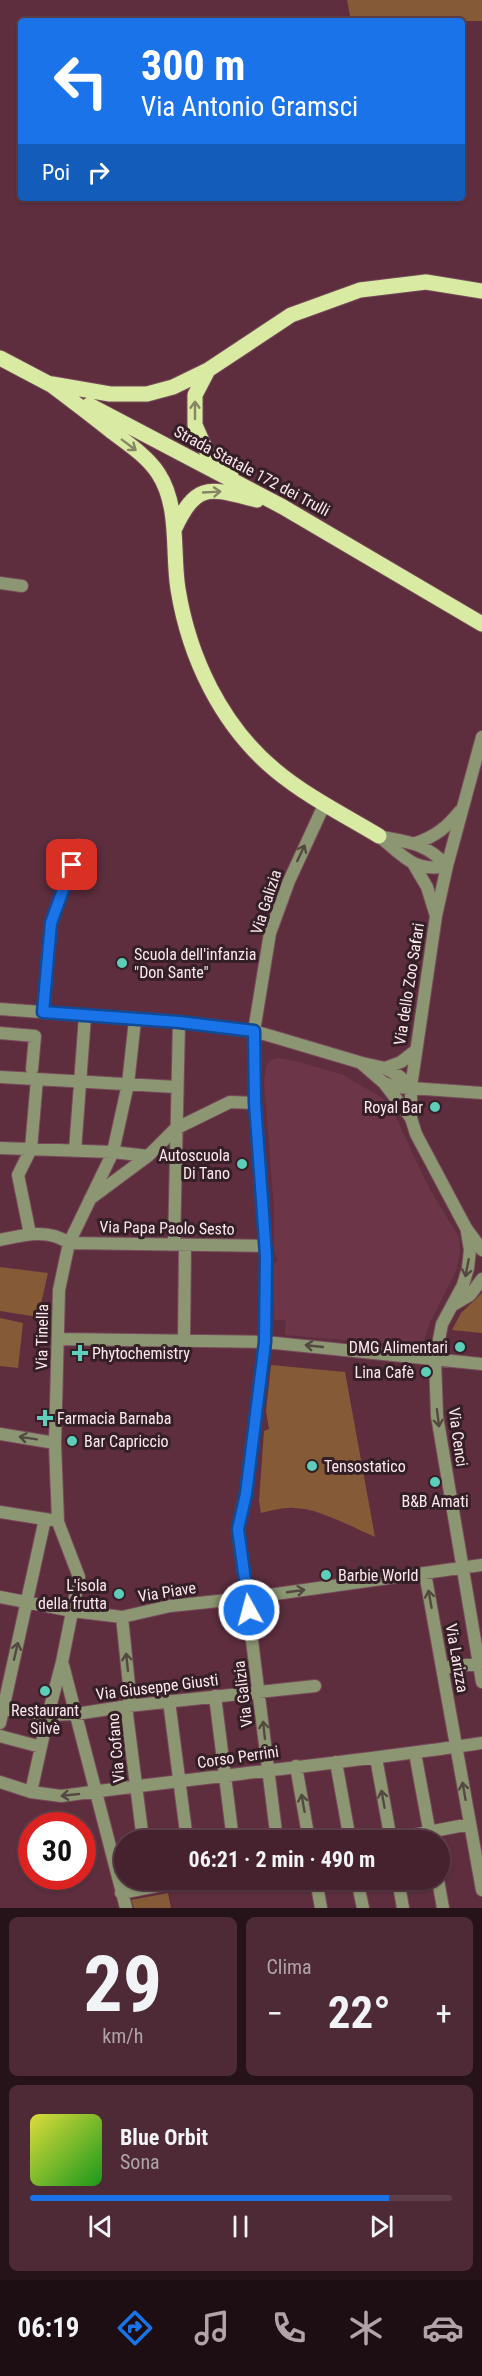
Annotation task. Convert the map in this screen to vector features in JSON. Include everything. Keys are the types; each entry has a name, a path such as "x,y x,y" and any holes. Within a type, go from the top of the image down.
{"main road":[{"path":"50,384 110,394 147,394 173,387 208,370 291,315 360,290 426,282 482,291"},
{"name":"Strada Statale 172 dei Trulli","path":"0,358 283,507 482,624"},
{"path":"208,370 195,395 195,425 206,450 248,489"},
{"path":"50,384 140,453 159,474 169,500 174,530 178,588 191,646 217,702 245,740 275,770 379,836"},
{"path":"174,530 184,508 194,497 204,492 217,491 283,507"}],"street":[{"path":"0,583 22,586"},
{"name":"Via dello Zoo Safari","path":"466,1228 416,1134 411,1118 411,1087 436,916 482,736"},
{"name":"Via Galizia","path":"276,1830 238,1529 246,1494 265,1342 265,1246 255,1103 254,1031 270,933 289,881 325,803"},
{"path":"416,843 434,836 448,826 463,808"},
{"path":"379,836 416,843 435,853 447,866 430,870 414,865"},
{"path":"379,836 414,865 427,887 436,916"},
{"path":"43,1012 51,923 79,845"},
{"path":"0,1009 179,1022 254,1031 385,1068 399,1076 411,1087"},
{"path":"75,1150 84,1016"},
{"name":"Via Tinella","path":"48,1715 62,1662 79,1577 58,1522 55,1443 59,1340 58,1290 69,1243 113,1152 128,1084 135,1020"},
{"path":"179,1022 175,1129 184,1340"},
{"path":"0,1033 35,1036 31,1149 18,1175 30,1234"},
{"path":"385,1068 401,1062 415,1051"},
{"path":"362,1063 384,1083 411,1118"},
{"path":"0,1077 34,1074 80,1082 177,1088"},
{"path":"384,1083 397,1087 482,1093"},
{"path":"89,1200 148,1156 175,1129 230,1102 255,1103"},
{"path":"0,1148 113,1152 148,1156"},
{"path":"466,1228 482,1250"},
{"name":"Via Cenci","path":"466,1228 470,1250 468,1268 463,1286 442,1324 435,1360 437,1416 481,1663 482,1682"},
{"name":"Via Papa Paolo Sesto","path":"0,1240 30,1234 58,1235 69,1243 265,1246"},
{"name":"Via Cenci","path":"452,1306 470,1295 482,1279"},
{"path":"59,1340 265,1342 482,1364"},
{"path":"0,1434 55,1443"},
{"path":"0,1512 58,1522"},
{"path":"0,1723 1,1708 45,1520"},
{"name":"Via Piave","path":"0,1597 72,1611 122,1617 170,1606 247,1598 482,1565"},
{"name":"Via Larizza","path":"425,1572 482,1890"},
{"name":"Via Cofano","path":"122,1617 130,1695 127,1714 143,1830"},
{"path":"62,1662 126,1908"},
{"path":"442,1668 481,1663"},
{"name":"Via Giuseppe Giusti","path":"48,1715 76,1714 169,1701 315,1686"},
{"path":"215,1696 232,1830"},
{"path":"169,1701 186,1830"},
{"path":"1,1708 48,1715 31,1792"},
{"path":"0,1736 41,1747"},
{"name":"Corso Perrini","path":"0,1782 31,1792 62,1796 296,1766 415,1754 482,1743"},
{"path":"415,1754 429,1830"},
{"path":"376,1758 388,1830"},
{"path":"336,1762 348,1830"},
{"path":"296,1766 307,1830"},
{"path":"450,1830 470,1824"},
{"path":"121,1893 130,1890"},
{"path":"318,1890 321,1908"},
{"path":"359,1890 363,1908"},
{"path":"400,1890 403,1908"},
{"path":"440,1890 443,1908"}],"shaded area":[{"path":"347,0 482,0 482,21 465,21 465,18 350,18"},
{"path":"278,1058 341,1074 381,1097 391,1107 428,1186 459,1237 460,1255 456,1271 431,1320 423,1342 415,1346 285,1335 286,1320 274,1320 274,1263 277,1262 277,1258 274,1252 274,1207 264,1081 266,1067 271,1060"},
{"path":"0,1267 48,1273 38,1317 0,1311"},
{"path":"482,1293 482,1333 452,1330 461,1313"},
{"path":"0,1318 23,1323 18,1368 0,1366"},
{"name":"Tensostatico","path":"271,1365 345,1372 375,1537 314,1511 286,1508 261,1513 259,1501 264,1431 269,1429 266,1411"},
{"path":"168,1893 171,1908 134,1908 131,1900"}],"place":[{"name":"Scuola dell'infanzia \"Don Sante\"","path":"122,963"},
{"name":"Royal Bar","path":"435,1107"},
{"name":"Autoscuola Di Tano","path":"242,1164"},
{"name":"DMG Alimentari","path":"460,1347"},
{"name":"Phytochemistry","path":"80,1353"},
{"name":"Lina Cafè","path":"426,1372"},
{"name":"Farmacia Barnaba","path":"45,1418"},
{"name":"Bar Capriccio","path":"72,1441"},
{"name":"Tensostatico","path":"312,1466"},
{"name":"B&B Amati","path":"435,1482"},
{"name":"Barbie World","path":"326,1575"},
{"name":"L'isola della frutta","path":"119,1594"},
{"name":"Restaurant Silvè","path":"45,1691"}],"route":[{"path":"72,865 51,923 43,1012 179,1022 254,1031 255,1103 266,1256 265,1342 246,1494 238,1529 249,1610"}]}
